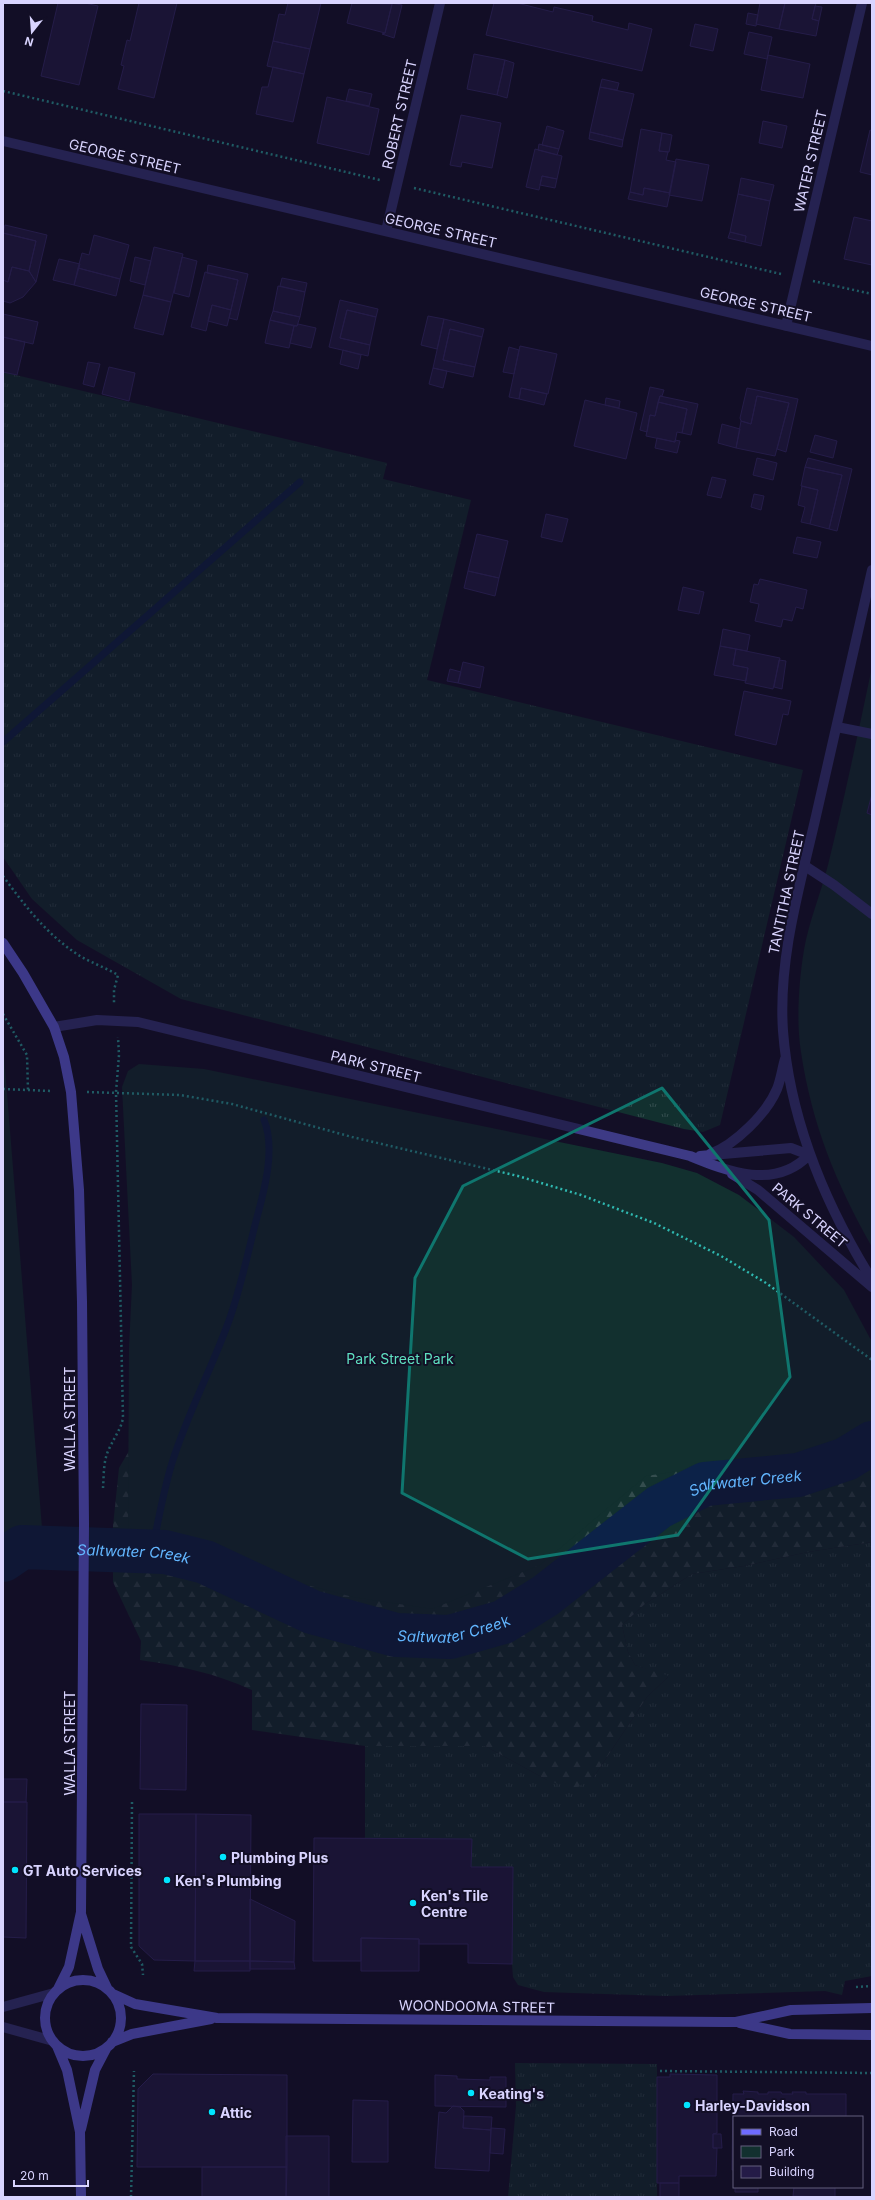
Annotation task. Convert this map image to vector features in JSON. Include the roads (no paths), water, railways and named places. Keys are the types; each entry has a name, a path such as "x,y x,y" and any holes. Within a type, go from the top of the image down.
{"street":[{"name":"ROBERT STREET","path":"386,232 440,3"},
{"name":"WATER STREET","path":"786,326 862,3"},
{"name":"GEORGE STREET","path":"3,142 872,346"},
{"name":"TANTITHA STREET","path":"872,570 793,913 786,959 783,997 786,1056 799,1122 809,1155 832,1211 850,1246 872,1280"},
{"path":"837,727 872,734"},
{"path":"805,866 834,885 872,914"},
{"name":"WALLA STREET","path":"3,943 54,1027 64,1057 71,1092 79,1190 84,1524 81,1912 69,1967 56,1991"},
{"name":"PARK STREET","path":"54,1027 98,1020 138,1022 695,1156 726,1171 758,1190 872,1287"},
{"path":"695,1156 722,1148 761,1114 777,1089 786,1056"},
{"name":"PARK STREET","path":"695,1156 791,1148 809,1155 798,1166 777,1173 760,1175 726,1171"},
{"name":"WALLA STREET","path":"81,1912 98,1969 111,1992"},
{"path":"3,2007 56,1991 68,1983 90,1980 111,1992 121,2014 118,2034 95,2070 80,2132"},
{"path":"56,1991 49,2002 45,2022 67,2070 80,2132 81,2197"},
{"name":"WOONDOOMA STREET","path":"111,1992 135,2004 217,2018 736,2022 790,2034 872,2035"},
{"name":"WOONDOOMA STREET","path":"736,2022 791,2010 872,2008"},
{"name":"WOONDOOMA STREET","path":"110,2045 132,2034 217,2018"},
{"path":"3,2027 54,2042 65,2051 76,2055 93,2054 110,2045"}],"waterway":[{"path":"3,742 300,482"},
{"path":"152,1552 163,1496 172,1463 227,1326 243,1274 268,1170 269,1144 264,1120"},
{"name":"Saltwater Creek","path":"3,1560 22,1547 165,1552 205,1562 312,1612 396,1635 450,1637 503,1622 545,1596 659,1507 705,1484 798,1475 846,1459 872,1443"}],"place":[{"name":"Plumbing Plus","path":"223,1857"},
{"name":"GT Auto Services","path":"15,1870"},
{"name":"Ken's Plumbing","path":"167,1880"},
{"name":"Ken's Tile Centre","path":"413,1903"},
{"name":"Keating's","path":"471,2093"},
{"name":"Harley-Davidson","path":"687,2105"},
{"name":"Attic","path":"212,2112"}],"park label":[{"name":"Park Street Park","path":"400,1358"}]}
